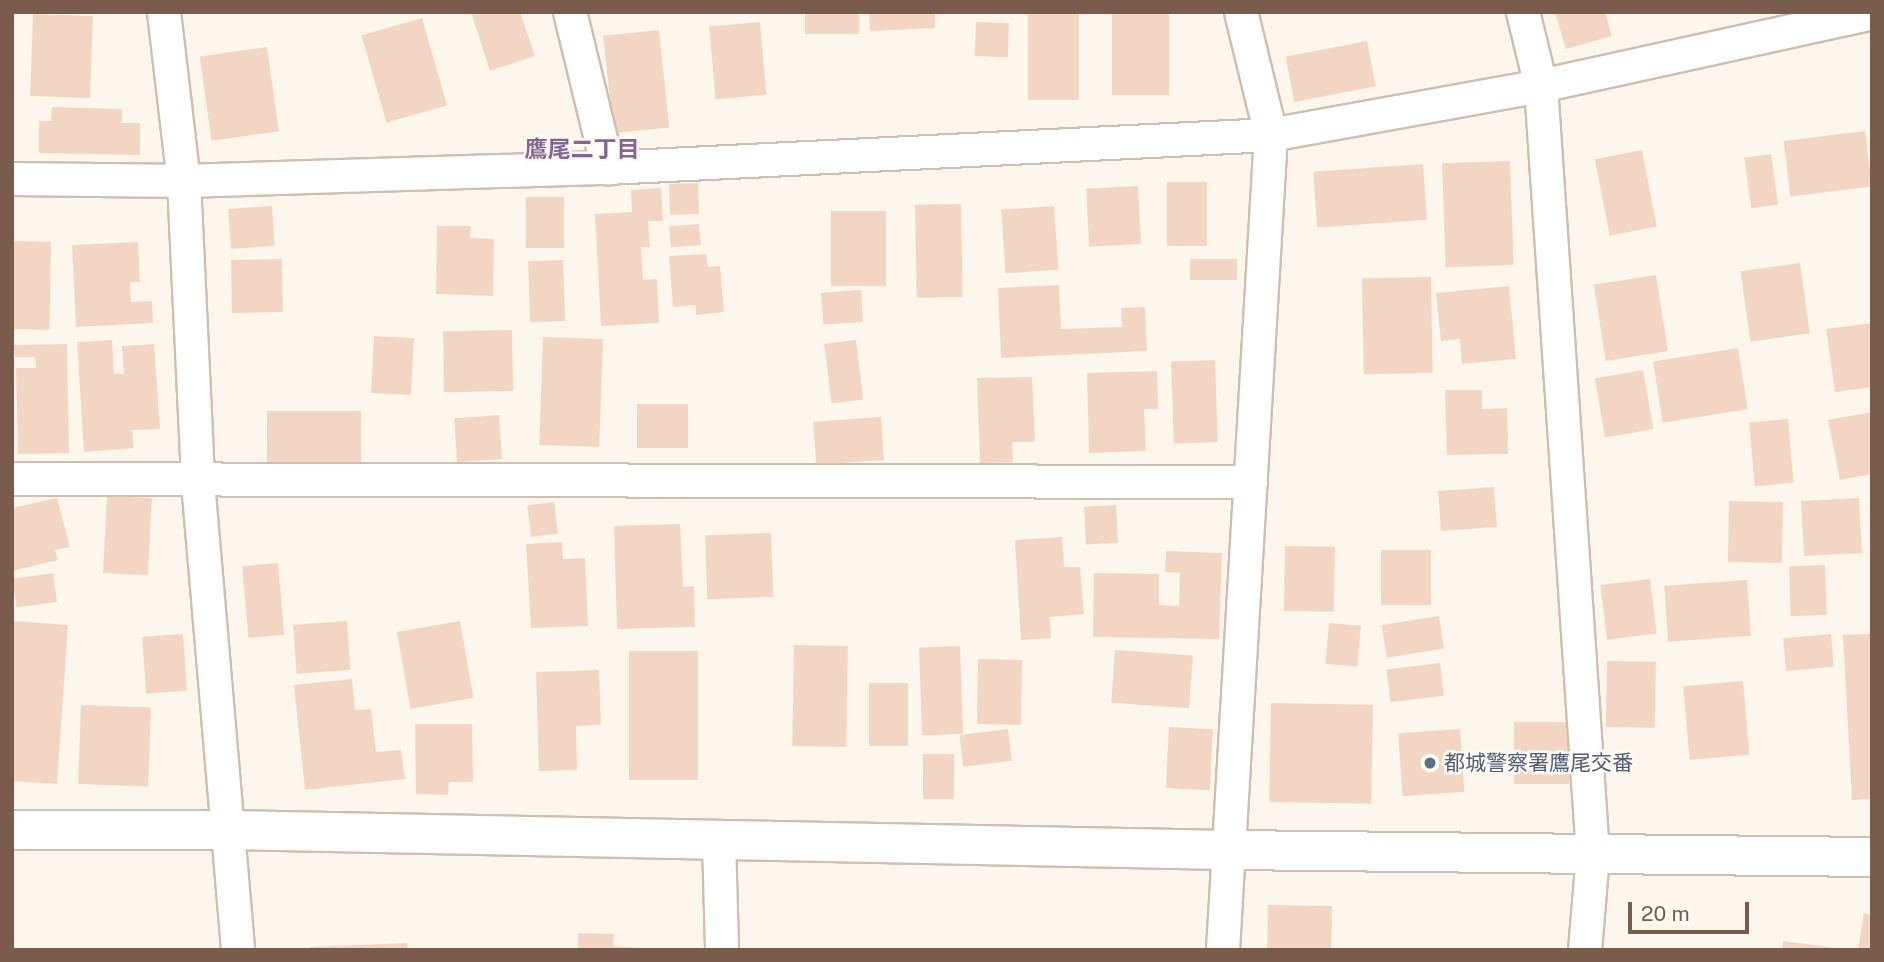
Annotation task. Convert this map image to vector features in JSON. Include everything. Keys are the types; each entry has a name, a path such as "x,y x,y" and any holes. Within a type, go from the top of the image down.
{"street":[{"path":"164,12 184,181 198,482 230,831 238,950"},
{"path":"570,12 608,168"},
{"path":"1223,950 1271,135 1241,12"},
{"path":"1523,12 1541,86 1592,855 1585,950"},
{"path":"12,179 184,181 608,168 1271,135 1541,86 1872,13"},
{"path":"12,479 198,482 1251,482"},
{"path":"12,830 230,831 1227,850 1872,857"},
{"path":"719,840 722,950"}],"building":[{"path":"471,12 520,12 535,56 490,71"},
{"path":"805,12 859,12 859,34 805,34"},
{"path":"869,12 935,12 935,28 870,31"},
{"path":"1028,12 1079,12 1079,100 1028,100"},
{"path":"1112,12 1169,12 1169,95 1112,95"},
{"path":"1555,12 1605,12 1612,36 1566,49"},
{"path":"33,14 93,16 90,98 30,96"},
{"path":"422,18 447,105 387,123 361,35"},
{"path":"760,22 766,95 716,99 709,26"},
{"path":"976,22 1009,23 1008,57 975,56"},
{"path":"659,30 669,127 614,133 603,36"},
{"path":"1367,41 1376,86 1294,102 1286,57"},
{"path":"267,47 279,131 211,141 200,56"},
{"path":"52,107 122,109 122,123 140,123 140,155 39,153 39,121 51,121"},
{"path":"1865,131 1872,187 1790,197 1784,141"},
{"path":"1642,150 1657,227 1610,236 1595,159"},
{"path":"1771,154 1778,205 1751,208 1744,158"},
{"path":"1510,161 1514,265 1446,267 1442,163"},
{"path":"1423,164 1427,220 1317,228 1313,172"},
{"path":"1167,182 1207,182 1207,246 1167,246"},
{"path":"698,183 699,214 670,215 669,184"},
{"path":"1138,186 1141,244 1089,247 1086,189"},
{"path":"661,188 663,221 648,221 650,247 641,247 643,280 657,279 659,323 601,326 595,214 632,212 631,190"},
{"path":"526,197 564,197 564,248 526,248"},
{"path":"961,204 963,297 917,298 915,205"},
{"path":"272,206 275,246 231,249 228,209"},
{"path":"1054,206 1058,270 1006,274 1001,210"},
{"path":"831,211 886,211 886,286 831,286"},
{"path":"699,224 701,245 671,248 669,227"},
{"path":"437,226 471,226 470,238 494,239 493,296 436,294"},
{"path":"12,241 51,242 49,330 12,329"},
{"path":"138,242 140,282 130,282 131,302 152,301 153,323 76,327 72,245"},
{"path":"706,254 708,267 720,266 724,312 696,315 696,305 673,307 669,256"},
{"path":"282,259 283,312 232,313 231,260"},
{"path":"1190,259 1237,259 1237,280 1190,280"},
{"path":"563,260 565,321 530,322 528,261"},
{"path":"1800,263 1810,333 1750,342 1741,271"},
{"path":"1656,275 1668,351 1606,361 1594,285"},
{"path":"1431,277 1433,373 1364,374 1362,278"},
{"path":"1059,285 1061,329 1122,327 1121,308 1145,307 1147,351 1001,358 998,288"},
{"path":"1509,286 1516,359 1462,364 1460,339 1441,341 1436,293"},
{"path":"861,290 863,322 823,325 821,293"},
{"path":"1872,323 1872,387 1835,392 1826,329"},
{"path":"512,330 513,391 444,392 443,331"},
{"path":"374,336 414,338 411,395 371,393"},
{"path":"543,337 603,339 599,447 539,445"},
{"path":"112,340 114,374 124,374 122,346 154,344 160,429 132,430 134,448 84,452 77,342"},
{"path":"856,340 863,400 832,403 824,344"},
{"path":"67,344 69,453 18,454 16,368 36,368 35,357 15,357 14,345"},
{"path":"1738,348 1748,409 1663,423 1653,361"},
{"path":"1215,360 1218,442 1174,443 1171,362"},
{"path":"1643,370 1653,429 1605,438 1595,379"},
{"path":"1157,371 1158,409 1144,409 1146,451 1089,453 1087,373"},
{"path":"1032,377 1035,442 1012,442 1013,462 980,463 977,378"},
{"path":"1445,390 1482,390 1482,409 1507,408 1508,454 1447,455"},
{"path":"637,404 688,404 688,448 637,448"},
{"path":"267,411 361,411 361,463 267,463"},
{"path":"1872,412 1872,474 1840,480 1828,420"},
{"path":"499,415 502,459 457,462 454,418"},
{"path":"881,417 884,460 816,465 813,422"},
{"path":"1788,419 1794,483 1755,486 1749,422"},
{"path":"1494,487 1497,527 1441,531 1438,491"},
{"path":"107,496 152,498 148,575 103,573"},
{"path":"57,498 70,547 55,550 58,560 12,571 12,508"},
{"path":"1859,498 1862,553 1804,556 1801,501"},
{"path":"1729,501 1783,502 1782,563 1728,562"},
{"path":"554,502 558,534 531,537 527,505"},
{"path":"1116,505 1118,543 1086,545 1084,507"},
{"path":"680,524 683,587 694,586 695,627 617,629 614,526"},
{"path":"771,533 773,597 707,599 705,535"},
{"path":"1062,537 1064,567 1080,567 1084,614 1050,617 1051,638 1021,640 1015,540"},
{"path":"562,542 563,559 585,558 588,626 531,628 526,544"},
{"path":"1285,546 1335,547 1334,612 1284,611"},
{"path":"1381,550 1431,550 1431,605 1381,605"},
{"path":"1166,551 1222,553 1219,639 1093,637 1094,573 1159,574 1159,605 1179,606 1180,573 1165,572"},
{"path":"278,563 284,635 248,638 242,566"},
{"path":"1825,565 1827,615 1791,616 1789,566"},
{"path":"53,573 57,602 16,607 12,579"},
{"path":"1650,579 1657,634 1607,640 1600,585"},
{"path":"1747,580 1751,636 1668,642 1664,586"},
{"path":"1439,616 1444,649 1387,658 1382,625"},
{"path":"12,621 68,625 57,784 12,781"},
{"path":"347,621 350,670 297,674 293,625"},
{"path":"460,621 474,698 411,709 397,632"},
{"path":"1329,623 1361,626 1357,667 1325,664"},
{"path":"183,634 187,691 146,694 142,637"},
{"path":"1831,634 1834,667 1786,671 1783,638"},
{"path":"1872,634 1872,799 1852,800 1843,635"},
{"path":"794,645 848,646 846,747 792,746"},
{"path":"960,646 963,734 922,735 919,647"},
{"path":"1115,650 1193,655 1189,708 1111,703"},
{"path":"629,651 698,651 698,780 629,780"},
{"path":"978,659 1022,660 1021,725 977,724"},
{"path":"1607,661 1656,662 1655,728 1606,727"},
{"path":"1440,663 1444,696 1390,702 1386,670"},
{"path":"599,670 601,725 576,726 577,770 539,771 536,672"},
{"path":"352,679 355,710 371,709 376,752 401,750 405,779 305,790 294,685"},
{"path":"1743,681 1749,755 1690,760 1683,686"},
{"path":"869,683 908,683 908,746 869,746"},
{"path":"1271,703 1373,705 1371,804 1269,802"},
{"path":"81,705 151,707 148,786 78,784"},
{"path":"1514,722 1569,722 1569,784 1514,784"},
{"path":"415,724 472,724 473,782 449,782 448,795 416,794"},
{"path":"1169,727 1213,729 1210,790 1166,788"},
{"path":"1008,729 1012,761 963,767 959,735"},
{"path":"1460,729 1464,792 1403,796 1398,733"},
{"path":"923,754 954,754 954,799 923,799"},
{"path":"1268,905 1332,906 1331,950 1267,950"},
{"path":"1864,913 1872,915 1872,950 1858,950"},
{"path":"578,933 614,934 613,946 668,950 578,950"},
{"path":"1783,941 1837,948 1837,950 1782,950"},
{"path":"407,943 408,950 309,950 309,947"}],"place":[{"name":"都城警察署鷹尾交番","path":"1430,763"}],"district":[{"name":"鷹尾二丁目","path":"582,149"}]}
